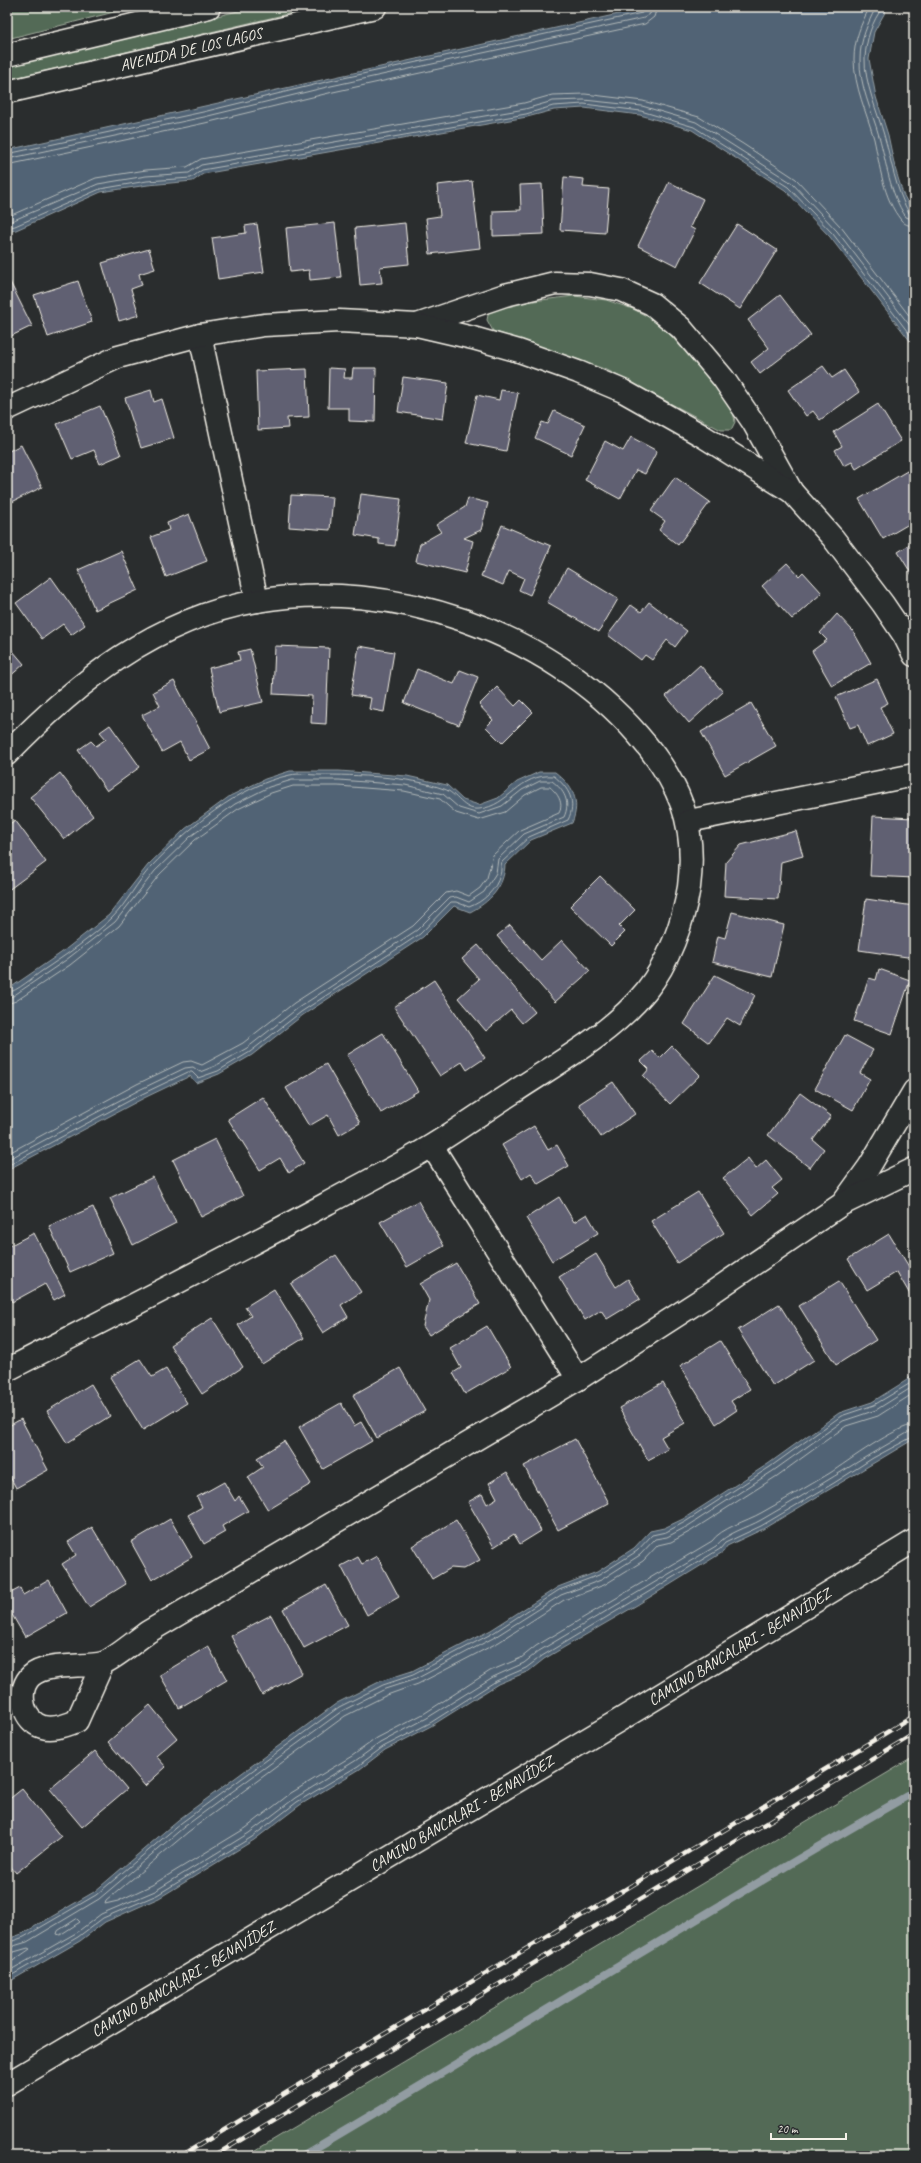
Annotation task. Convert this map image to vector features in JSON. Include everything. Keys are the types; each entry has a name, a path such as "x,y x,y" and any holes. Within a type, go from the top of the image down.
{"street":[{"path":"7,55 209,7"},
{"name":"AVENIDA DE LOS LAGOS","path":"7,92 375,7"},
{"path":"417,325 505,295 555,283 590,284 620,290 652,304 681,328 723,378 753,422 792,492 832,538 878,598 904,636 914,655"},
{"path":"7,409 118,357 200,335 264,325 339,321 417,325 519,351 578,372 623,391 701,435 792,492"},
{"path":"200,335 257,601"},
{"path":"7,754 91,676 127,652 165,631 209,614 257,601 303,597 376,600 429,610 477,624 535,651 595,692 624,719 652,751 673,783 689,821 692,862 686,904 669,956 647,989 623,1015 583,1046 432,1146 267,1236 7,1370"},
{"path":"689,821 914,775"},
{"path":"842,1204 869,1167 914,1091"},
{"path":"432,1146 578,1379"},
{"path":"103,1663 148,1632 578,1379 707,1296 842,1204 914,1169"},
{"name":"CAMINO BANCALARI - BENAVÍDEZ","path":"7,2084 618,1721 914,1541"}],"green space":[{"path":"7,7 134,7 7,39"},
{"path":"255,7 317,7 7,80 7,66"},
{"path":"574,296 606,300 633,309 660,323 732,406 735,422 731,430 721,430 607,370 493,331 487,320 489,310 501,305"},
{"path":"914,1757 914,2156 246,2156"}],"water":[{"path":"650,7 888,7 874,32 869,59 876,97 888,135 895,168 903,194 914,214 914,346 830,237 785,190 692,130 640,115 584,108 554,110 527,117 203,174 193,181 148,185 101,192 16,230 7,232 7,150"},
{"path":"290,771 339,771 407,776 447,785 463,800 479,805 498,798 517,782 539,772 555,772 571,788 574,794 576,808 572,823 531,840 505,865 499,887 484,904 470,912 454,906 423,937 303,1015 252,1055 219,1074 196,1083 190,1076 144,1098 7,1170 7,990 61,953 109,915 148,865 185,829 230,796 265,779"},
{"path":"914,1373 914,1439 763,1529 727,1546 723,1552 637,1605 544,1659 529,1671 498,1684 431,1726 385,1750 360,1769 300,1805 254,1840 159,1898 105,1922 80,1941 7,1983 7,1939 22,1934 94,1892 178,1820 337,1703 381,1681 412,1671 491,1630 558,1587 597,1572 634,1548 650,1531 664,1528 683,1519 768,1464 839,1413 872,1402 907,1380"}],"building":[{"path":"564,177 584,179 583,187 609,189 605,233 560,230"},
{"path":"472,181 480,248 430,254 426,218 440,216 437,185"},
{"path":"669,182 703,199 690,227 695,230 677,266 638,246"},
{"path":"542,184 544,234 493,236 493,211 521,210 520,185"},
{"path":"335,223 341,277 310,280 309,270 290,272 286,228"},
{"path":"405,223 409,264 380,267 382,283 360,285 355,228"},
{"path":"257,224 264,272 218,279 212,238 246,233 245,226"},
{"path":"737,224 777,250 740,309 700,283"},
{"path":"149,249 155,269 139,274 142,285 131,289 139,315 119,321 102,263"},
{"path":"78,281 92,322 48,337 34,295"},
{"path":"10,282 32,326 7,338 7,283"},
{"path":"780,295 811,335 760,374 751,362 769,348 748,320"},
{"path":"823,366 832,378 844,370 859,392 820,420 813,411 806,416 788,390"},
{"path":"329,368 345,369 344,378 352,378 353,368 376,368 375,422 349,421 349,408 328,408"},
{"path":"307,369 309,417 287,418 288,428 258,430 256,371"},
{"path":"403,377 448,383 443,419 398,412"},
{"path":"151,390 154,402 162,399 174,438 141,448 125,398"},
{"path":"501,390 518,393 506,451 466,443 477,395 499,400"},
{"path":"878,404 901,441 856,469 852,462 844,466 835,450 842,446 834,432"},
{"path":"100,406 121,455 100,464 94,450 72,459 57,424"},
{"path":"554,411 585,425 571,455 535,438 542,422 548,424"},
{"path":"631,437 657,451 645,474 636,470 620,499 585,480 605,441 623,451"},
{"path":"21,445 42,487 12,502 7,492 7,452"},
{"path":"914,467 914,521 883,539 859,499"},
{"path":"675,477 710,502 678,545 659,530 665,521 651,511"},
{"path":"361,494 401,499 395,546 379,544 379,539 355,535"},
{"path":"291,495 333,497 330,530 289,527"},
{"path":"468,498 488,503 481,530 464,538 473,541 465,573 416,561 420,544 441,532 436,525 465,507"},
{"path":"189,514 207,561 166,577 151,537 169,530 167,523"},
{"path":"502,525 551,546 530,595 519,590 524,578 509,571 503,585 481,576"},
{"path":"914,542 914,578 898,552"},
{"path":"121,551 138,590 95,610 78,570"},
{"path":"787,563 799,576 803,572 822,593 792,619 762,586"},
{"path":"567,568 618,599 599,632 547,602"},
{"path":"51,577 85,625 71,635 63,624 42,639 16,603"},
{"path":"649,602 687,631 675,647 667,640 652,660 645,655 641,660 608,635 631,605 641,612"},
{"path":"837,614 853,631 871,663 832,686 812,651 827,640 820,633"},
{"path":"7,644 24,664 7,679"},
{"path":"275,646 329,648 326,724 311,723 312,696 273,694"},
{"path":"359,646 394,652 384,712 369,709 371,698 351,695"},
{"path":"250,649 263,702 219,712 209,668 240,660 238,652"},
{"path":"700,665 723,692 689,723 666,696"},
{"path":"417,669 454,684 460,670 478,677 459,725 404,703"},
{"path":"877,679 888,703 880,707 893,734 867,746 858,725 850,728 836,697"},
{"path":"174,681 210,749 189,760 180,742 162,752 142,715 160,706 153,692"},
{"path":"497,687 515,706 521,700 533,712 502,743 486,727 493,720 479,705"},
{"path":"751,703 776,746 725,775 701,732"},
{"path":"110,725 140,767 107,791 78,750 91,741 96,746 106,739 100,732"},
{"path":"60,773 93,816 64,839 30,797"},
{"path":"873,816 914,818 914,878 870,876"},
{"path":"15,820 46,862 7,891 7,826"},
{"path":"796,831 803,856 781,862 778,899 724,896 726,862 741,845"},
{"path":"600,876 635,910 619,926 625,932 611,946 570,906"},
{"path":"866,899 914,906 914,958 859,950"},
{"path":"732,912 784,925 772,977 712,962 718,936 725,938"},
{"path":"510,925 541,960 562,940 590,971 555,1002 497,936"},
{"path":"478,945 535,1012 522,1023 511,1010 486,1031 458,998 479,979 462,959"},
{"path":"879,969 910,980 892,1034 854,1021 869,978 876,980"},
{"path":"715,975 755,995 740,1026 727,1018 709,1043 684,1024"},
{"path":"434,980 485,1058 467,1070 462,1062 440,1076 394,1007"},
{"path":"383,1033 418,1091 381,1113 347,1055"},
{"path":"845,1035 873,1050 860,1073 870,1079 853,1110 815,1089"},
{"path":"672,1046 700,1075 670,1104 643,1076 649,1069 641,1061 652,1051 660,1058"},
{"path":"326,1064 360,1123 339,1135 328,1115 309,1126 286,1088"},
{"path":"613,1082 635,1114 601,1137 579,1104"},
{"path":"800,1093 831,1116 813,1140 824,1149 810,1168 768,1135"},
{"path":"263,1097 304,1163 289,1173 280,1158 260,1170 228,1119"},
{"path":"534,1126 548,1150 557,1145 569,1166 538,1184 531,1173 522,1179 502,1145"},
{"path":"215,1139 243,1196 201,1217 173,1160"},
{"path":"748,1158 756,1169 766,1160 782,1180 772,1188 778,1194 753,1215 723,1178"},
{"path":"153,1177 176,1223 133,1245 110,1198"},
{"path":"698,1192 724,1233 677,1263 651,1221"},
{"path":"559,1197 574,1222 587,1214 598,1233 552,1261 526,1218"},
{"path":"418,1201 444,1246 407,1267 380,1222"},
{"path":"93,1207 113,1253 70,1272 49,1226"},
{"path":"34,1233 65,1294 54,1300 45,1284 12,1302 7,1292 7,1247"},
{"path":"889,1234 914,1275 914,1297 912,1298 897,1272 867,1290 848,1259"},
{"path":"596,1254 616,1287 628,1279 640,1299 607,1319 601,1310 585,1320 559,1277"},
{"path":"336,1255 361,1292 341,1305 348,1317 323,1333 291,1284"},
{"path":"456,1263 480,1304 429,1335 423,1326 429,1300 420,1284"},
{"path":"839,1281 876,1340 836,1365 799,1306"},
{"path":"274,1289 304,1338 262,1364 238,1325 251,1316 245,1307"},
{"path":"779,1304 814,1360 773,1386 738,1330"},
{"path":"212,1318 243,1367 202,1394 170,1345"},
{"path":"487,1326 511,1367 465,1394 453,1373 461,1368 450,1348"},
{"path":"720,1341 750,1389 731,1401 737,1410 716,1424 680,1366"},
{"path":"140,1359 152,1377 166,1369 187,1403 143,1430 110,1377"},
{"path":"400,1368 425,1411 377,1438 353,1395"},
{"path":"663,1383 685,1423 661,1437 668,1449 648,1460 619,1408"},
{"path":"91,1384 110,1416 67,1443 47,1411"},
{"path":"341,1403 354,1426 361,1422 372,1441 323,1469 299,1427"},
{"path":"21,1419 48,1470 16,1488 7,1471 7,1427"},
{"path":"575,1439 609,1503 558,1530 524,1466"},
{"path":"284,1441 311,1484 268,1510 248,1477 263,1467 257,1458"},
{"path":"507,1472 541,1531 520,1544 514,1534 494,1547 468,1502 482,1494 487,1504 497,1498 489,1483"},
{"path":"224,1482 235,1501 239,1496 248,1511 222,1526 225,1532 204,1544 188,1515 202,1507 197,1497"},
{"path":"170,1519 192,1557 152,1580 131,1542"},
{"path":"456,1520 480,1560 463,1569 451,1568 432,1579 412,1546"},
{"path":"92,1527 126,1584 89,1607 62,1564 76,1555 68,1542"},
{"path":"377,1556 399,1597 367,1615 341,1566 358,1557 362,1564"},
{"path":"49,1580 67,1613 25,1637 7,1606 7,1595 20,1588 23,1595"},
{"path":"326,1585 348,1625 304,1648 283,1609"},
{"path":"271,1615 302,1673 262,1695 231,1636"},
{"path":"208,1646 227,1680 179,1708 160,1675"},
{"path":"150,1705 177,1738 156,1756 166,1767 145,1786 108,1742"},
{"path":"95,1751 127,1789 82,1827 50,1789"},
{"path":"22,1789 61,1837 16,1873 7,1862 7,1801"}],"waterway":[{"path":"302,2156 760,1881 914,1792"}],"railway":[{"path":"181,2156 914,1716"},
{"path":"214,2156 914,1734"}]}
